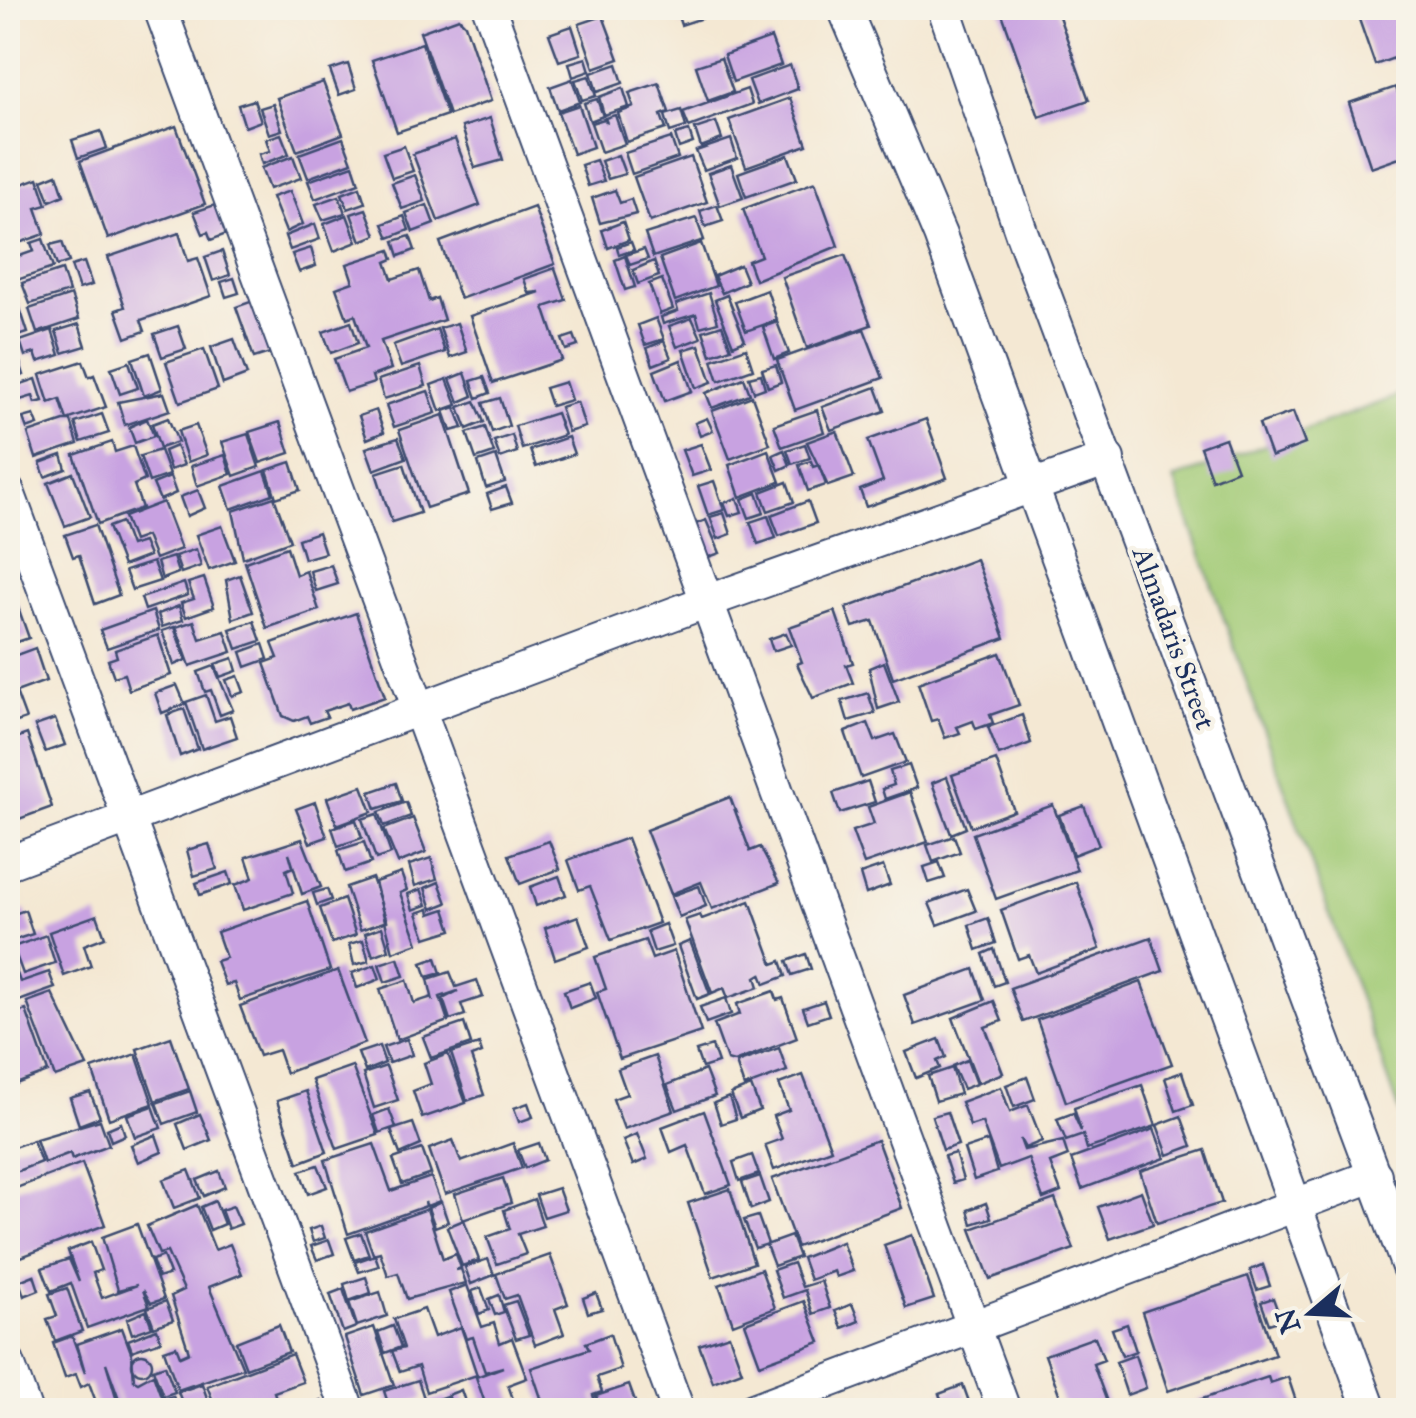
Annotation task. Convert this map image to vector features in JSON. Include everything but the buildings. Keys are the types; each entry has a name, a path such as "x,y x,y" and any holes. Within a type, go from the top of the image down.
{"street":[{"path":"160,8 678,1410"},
{"path":"489,8 1004,1410"},
{"path":"844,8 940,235 1370,1410"},
{"name":"Almadaris Street","path":"944,8 1408,1267"},
{"path":"8,862 705,602 1108,459"},
{"path":"8,492 125,819 348,1410"},
{"path":"754,1410 1375,1175"},
{"path":"8,1363 25,1410"}],"green space":[{"path":"1408,392 1408,1134 1174,479"}]}
